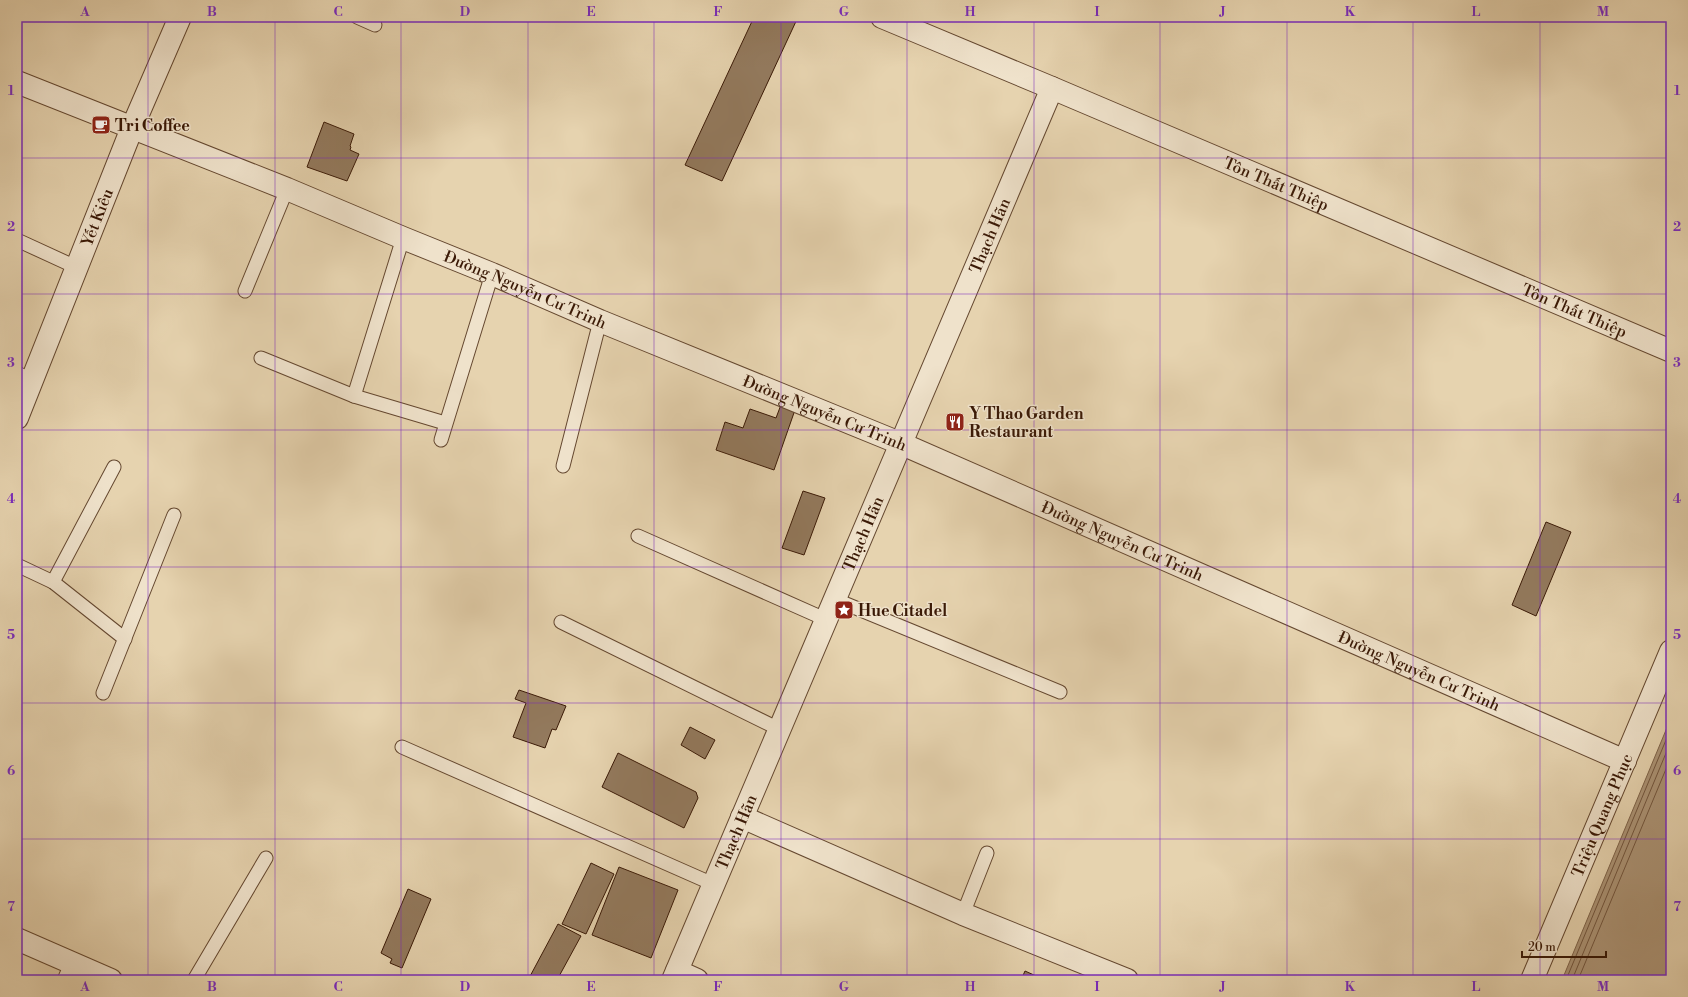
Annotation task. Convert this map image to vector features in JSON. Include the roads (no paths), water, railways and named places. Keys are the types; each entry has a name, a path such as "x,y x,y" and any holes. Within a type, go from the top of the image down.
{"street":[{"name":"Yết Kiêu","path":"17,418 25,376 78,268 132,128 180,17"},
{"name":"Tôn Thất Thiệp","path":"882,17 1671,351"},
{"name":"Đường Nguyễn Cư Trinh","path":"17,82 287,189 492,274 600,321 902,444 1624,761"},
{"name":"Thạch Hãn","path":"675,975 825,619 902,444 1052,88"},
{"name":"Triệu Quang Phục","path":"1532,980 1671,650"},
{"path":"742,817 963,914 1127,980"},
{"path":"17,939 68,971 112,980"},
{"path":"675,975 697,980"}],"lane":[{"path":"357,17 375,24"},
{"path":"245,291 287,189"},
{"path":"354,396 403,238"},
{"path":"17,240 78,268"},
{"path":"440,440 492,274"},
{"path":"563,466 600,321"},
{"path":"261,358 354,396 446,423"},
{"path":"53,582 114,467"},
{"path":"103,693 174,515"},
{"path":"638,536 825,619"},
{"path":"17,565 53,582 125,639"},
{"path":"834,599 1060,692"},
{"path":"561,622 779,729"},
{"path":"402,747 713,884"},
{"path":"963,914 987,853"},
{"path":"194,980 266,858"}],"water":[{"path":"1671,718 1671,980 1562,980"}],"place":[{"name":"Tri Coffee","path":"101,125"},
{"name":"Y Thao Garden Restaurant","path":"955,422"},
{"name":"Hue Citadel","path":"844,610"}]}
